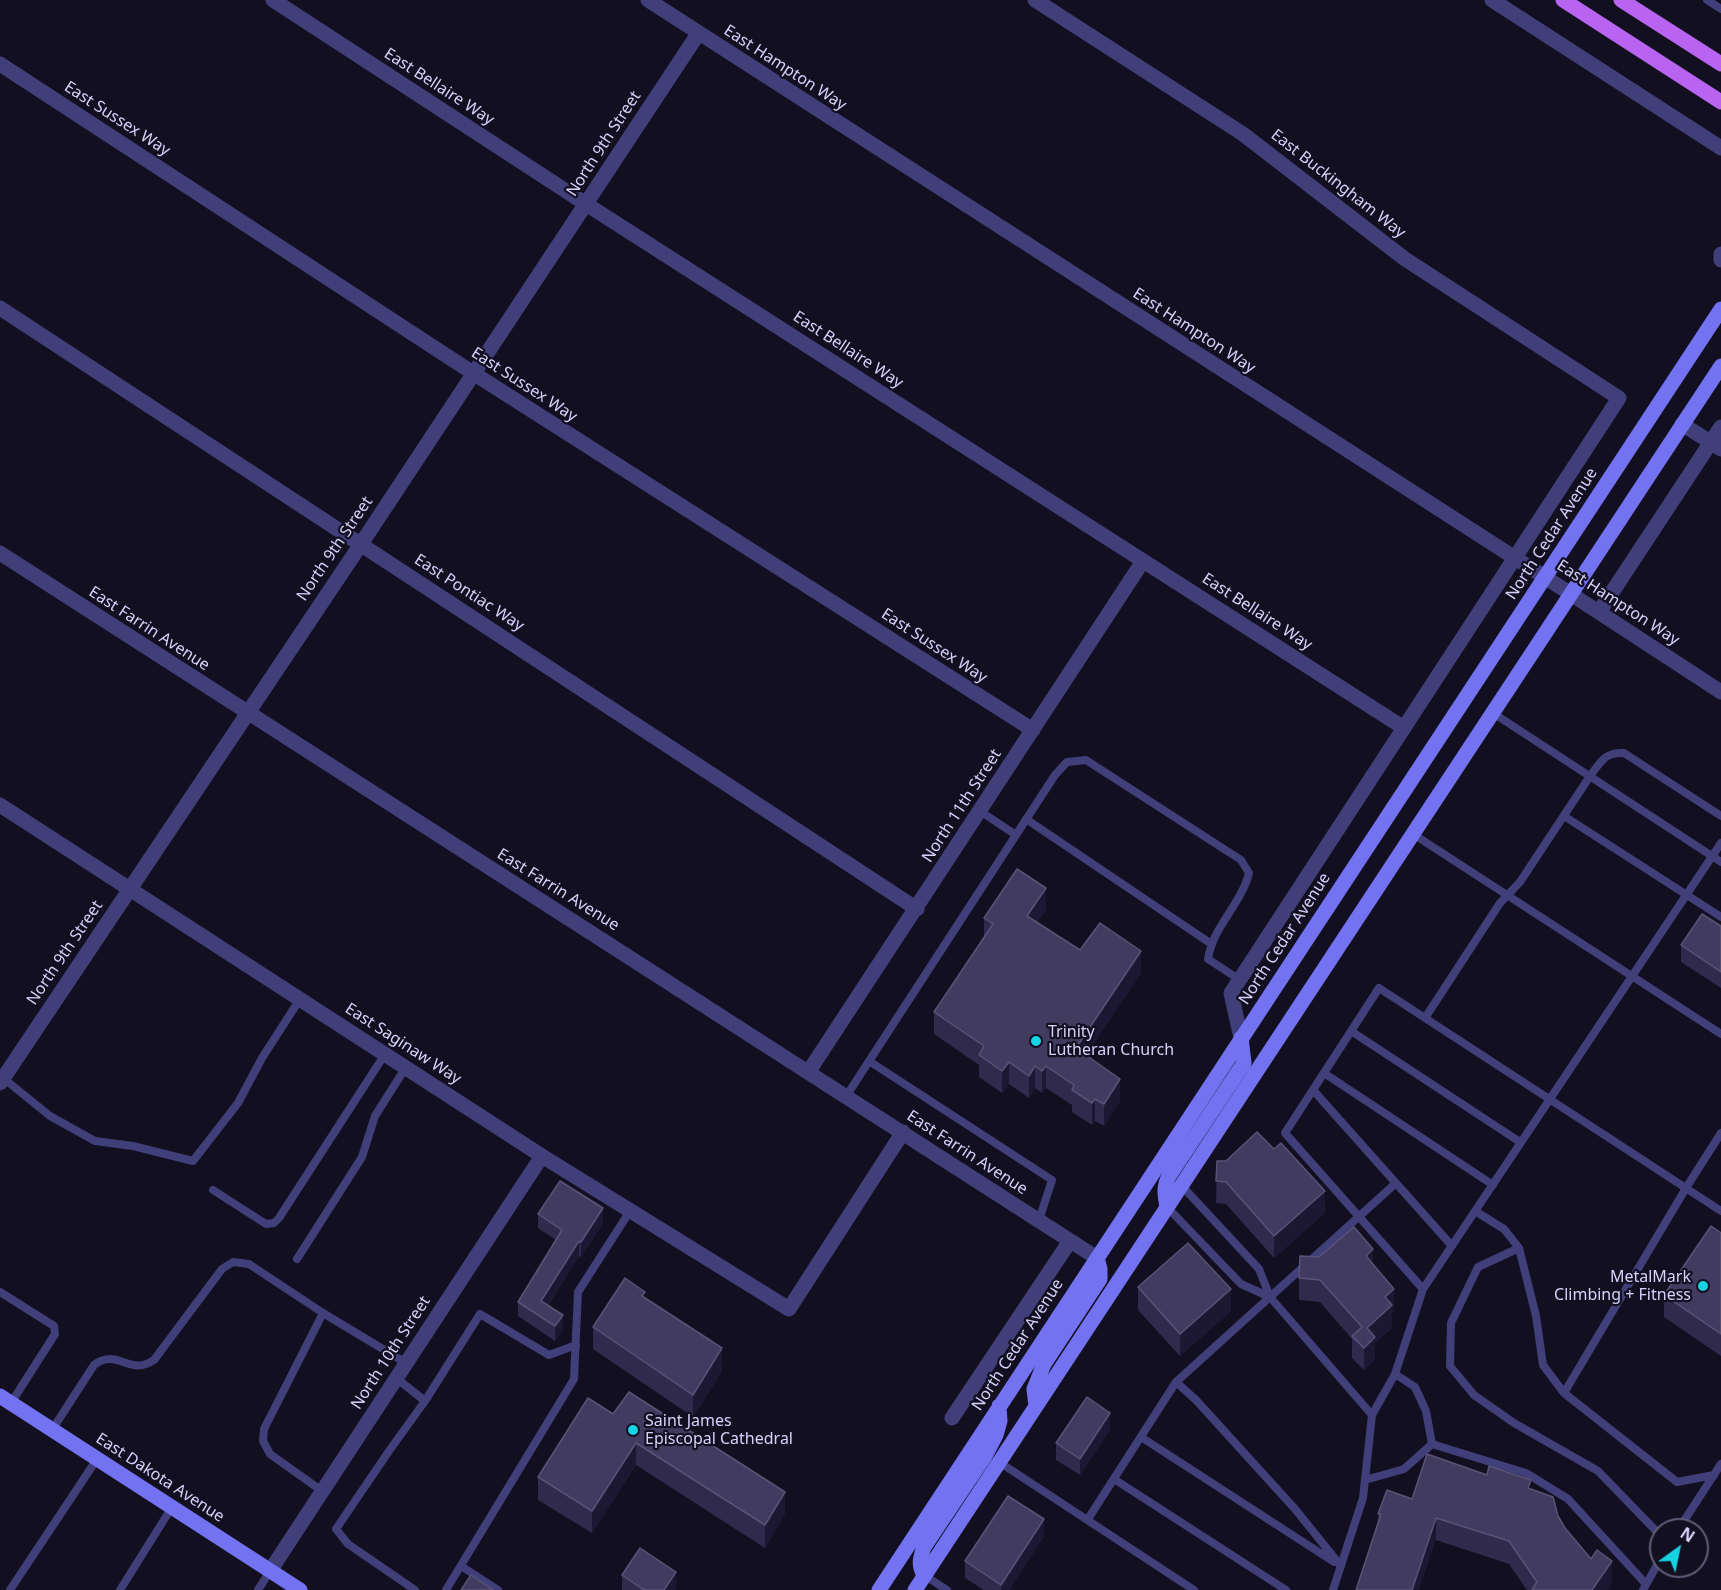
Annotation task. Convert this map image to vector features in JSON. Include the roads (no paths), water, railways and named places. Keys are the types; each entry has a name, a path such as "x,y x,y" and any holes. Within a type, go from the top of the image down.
{"main road":[{"path":"1563,0 1721,102"},
{"path":"1621,0 1720,62"},
{"name":"North Cedar Avenue","path":"879,1590 1721,309"},
{"path":"915,1590 1721,366"},
{"path":"1167,1207 1164,1192 1169,1176 1244,1063 1241,1038"},
{"path":"1036,1406 1034,1389 1044,1364 1100,1279 1100,1269 1096,1258"},
{"name":"East Dakota Avenue","path":"5,1400 300,1590"},
{"path":"924,1575 920,1568 920,1558 924,1547 985,1456 996,1435 1000,1421 999,1406"}],"street":[{"name":"East Bellaire Way","path":"273,0 586,204 1404,728"},
{"name":"East Hampton Way","path":"648,0 1721,692"},
{"name":"East Buckingham Way","path":"1035,0 1243,134 1405,258 1619,398 1515,558"},
{"path":"1492,0 1721,148"},
{"name":"North 9th Street","path":"2,1080 361,544 698,34"},
{"name":"East Sussex Way","path":"0,64 472,373 1033,730"},
{"path":"1721,254 1721,260"},
{"name":"East Pontiac Way","path":"0,308 917,909"},
{"path":"1682,424 1716,446"},
{"path":"1599,612 1716,446 1721,427"},
{"name":"East Farrin Avenue","path":"0,554 247,714 847,1095 1096,1258"},
{"path":"1241,1038 1236,986 1515,558"},
{"name":"North 11th Street","path":"809,1071 1143,561"},
{"name":"East Saginaw Way","path":"0,805 542,1156 789,1309 903,1132"},
{"name":"North 10th Street","path":"270,1571 542,1156"},
{"path":"952,1418 1070,1240"}],"lane":[{"path":"1707,0 1721,9"},
{"path":"1493,713 1721,862"},
{"path":"1425,1018 1500,903 1520,882 1590,776 1602,760 1613,752 1624,753 1721,816"},
{"path":"847,1095 1055,775 1068,762 1086,760 1241,860 1249,873 1246,886 1210,943 1208,959 1236,986"},
{"path":"980,811 1016,835"},
{"path":"1564,816 1721,917"},
{"path":"1026,819 1210,943"},
{"path":"1413,834 1721,1034"},
{"path":"1333,1590 1363,1498 1372,1415 1395,1374 1423,1290 1721,843"},
{"path":"1423,1290 1285,1133 1379,988 1721,1211"},
{"path":"2,1080 51,1116 95,1141 133,1146 193,1161 238,1103 262,1058 300,999"},
{"path":"1351,1031 1520,1142"},
{"path":"213,1190 266,1224 274,1224 386,1054"},
{"path":"869,1061 1052,1180 1039,1220"},
{"path":"297,1258 363,1157 375,1116 406,1067"},
{"path":"1324,1073 1492,1185"},
{"path":"1313,1090 1452,1246"},
{"path":"1564,1393 1721,1133"},
{"path":"1088,1519 1176,1382 1396,1183"},
{"path":"1181,1185 1259,1269 1270,1297 1372,1415"},
{"path":"1167,1207 1241,1284 1270,1297"},
{"path":"446,1590 574,1380 578,1292 630,1211"},
{"path":"1475,1211 1504,1229 1519,1248 1536,1316 1543,1365 1564,1393 1677,1482 1713,1475"},
{"path":"1519,1248 1478,1267 1451,1323 1450,1366 1474,1395 1514,1423 1598,1471 1649,1524"},
{"path":"52,1430 94,1365 102,1359 111,1358 137,1366 146,1365 154,1360 222,1269 233,1262 249,1264 323,1313 406,1363"},
{"path":"0,1292 54,1326 55,1334 5,1400"},
{"path":"322,1491 270,1454 263,1442 264,1429 323,1313"},
{"path":"415,1590 348,1544 336,1530 425,1401 480,1314 549,1355 576,1345"},
{"path":"1395,1374 1415,1387 1426,1411 1432,1444"},
{"path":"396,1377 425,1401"},
{"path":"1176,1382 1197,1400 1295,1509 1341,1566"},
{"path":"1141,1437 1341,1566"},
{"path":"1365,1480 1404,1469 1432,1444"},
{"path":"1432,1444 1526,1473 1568,1499 1644,1587"},
{"path":"10,1590 97,1459"},
{"path":"999,1462 1194,1590"},
{"path":"1686,1518 1721,1464"},
{"path":"1114,1479 1286,1590"},
{"path":"120,1590 172,1507"},
{"path":"461,1566 498,1590"},
{"path":"258,1590 270,1571"},
{"path":"924,1575 947,1590"}],"place":[{"name":"Trinity Lutheran Church","path":"1036,1041"},
{"name":"MetalMark Climbing + Fitness","path":"1703,1286"},
{"name":"Saint James Episcopal Cathedral","path":"633,1430"}]}
